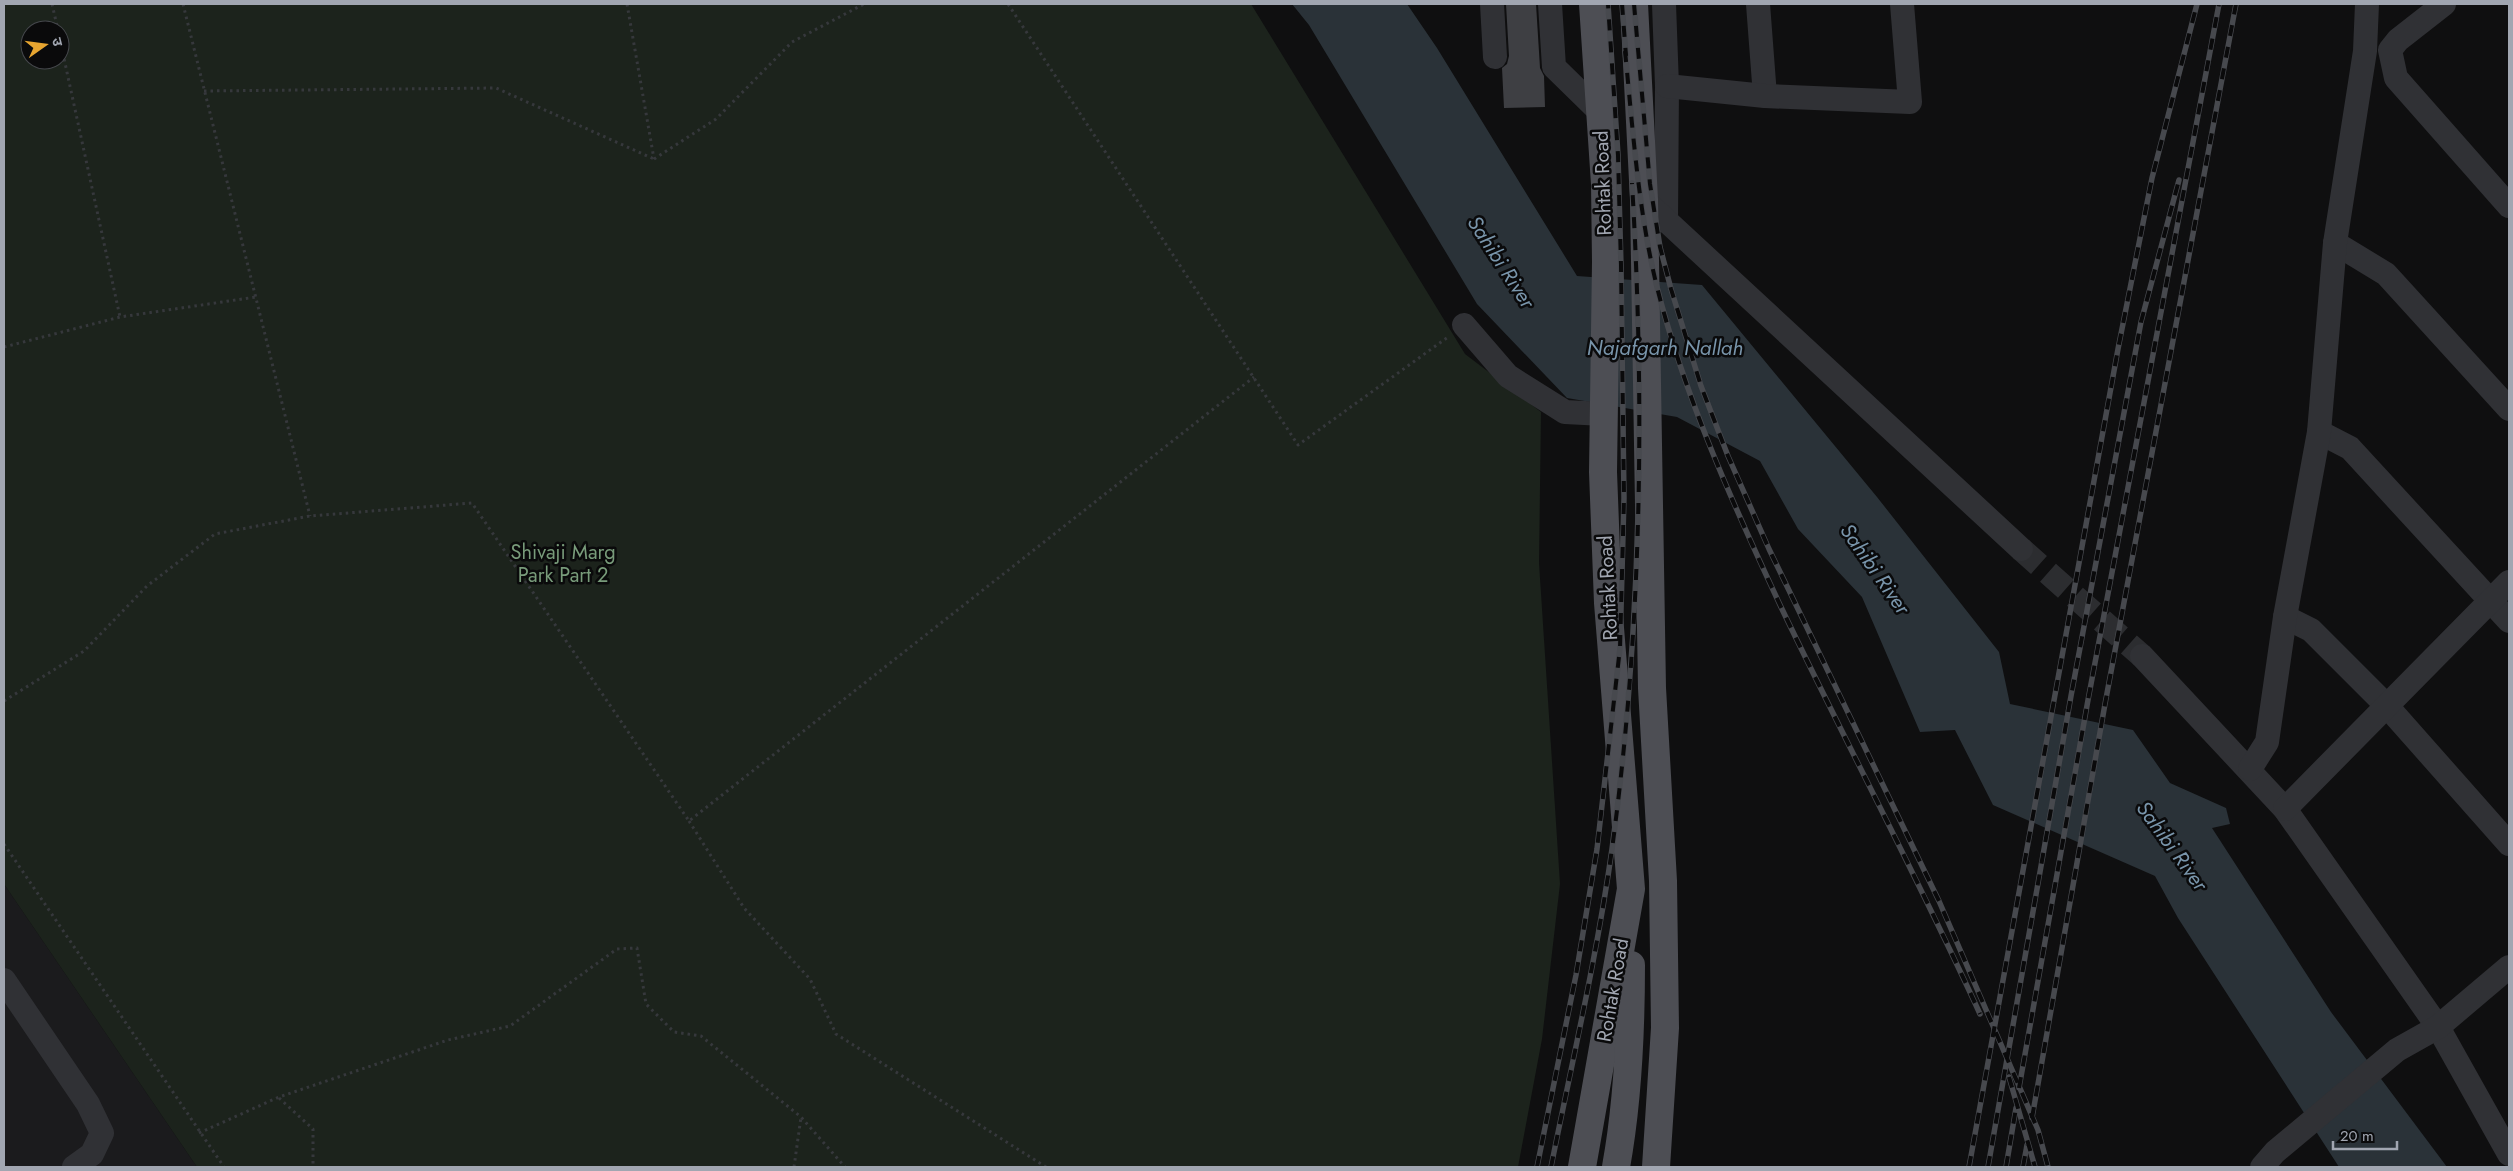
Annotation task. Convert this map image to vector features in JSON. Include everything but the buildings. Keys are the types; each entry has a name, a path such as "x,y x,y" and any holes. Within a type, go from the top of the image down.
{"main road":[{"name":"Rohtak Road","path":"1582,1167 1630,889 1608,603 1603,472 1606,262 1604,184 1593,4"},
{"name":"Rohtak Road","path":"1634,4 1644,200 1646,417 1652,688 1663,881 1665,1028 1655,1164"},
{"path":"1616,1167 1625,1101 1631,1025 1630,889"}],"street":[{"path":"1492,4 1495,56"},
{"path":"1550,4 1554,67 1600,112"},
{"path":"1664,4 1667,86 1666,221"},
{"path":"1758,4 1765,96"},
{"path":"1667,86 1765,96 1910,102 1902,4"},
{"path":"2250,769 2267,742 2285,617 2319,432 2335,243 2365,51 2368,4"},
{"path":"2444,4 2398,40 2390,50 2396,78 2509,206"},
{"path":"1644,200 2021,549"},
{"path":"2335,243 2386,274 2509,409"},
{"path":"1464,325 1508,376 1565,412 1604,414"},
{"path":"2319,432 2350,448 2509,621"},
{"path":"2285,809 2509,582"},
{"path":"2285,617 2311,630 2386,705 2509,844"},
{"path":"2142,656 2250,769 2285,809 2438,1027 2509,1154"},
{"path":"2269,1159 2397,1050 2438,1027 2509,967"},
{"path":"4,980 92,1111 102,1133 92,1154 74,1167"}],"path":[{"path":"52,4 56,20"},
{"path":"183,4 310,516"},
{"path":"627,4 654,159"},
{"path":"654,159 716,119 792,42 864,4"},
{"path":"1008,4 1298,445 1464,325"},
{"path":"66,70 120,317"},
{"path":"204,91 496,88 654,159"},
{"path":"4,347 120,317 256,297"},
{"path":"689,820 1254,377"},
{"path":"4,700 84,650 147,586 215,534 310,516 472,503 689,820 744,908 810,980 836,1034 1046,1167"},
{"path":"4,844 199,1133 224,1167"},
{"path":"199,1133 279,1098 448,1040 510,1026 617,949 637,948 646,1004 674,1032 701,1036 802,1116 845,1167"},
{"path":"279,1098 313,1128 313,1167"},
{"path":"794,1167 802,1116"}],"shaded area":[{"path":"4,884 197,1167 4,1167"}],"green space":[{"name":"Shivaji Marg Park Part 2","path":"4,4 1251,4 1465,354 1541,412 1539,563 1560,884 1542,1039 1518,1167 197,1167 4,884"}],"water":[{"name":"Najafgarh Nallah","path":"1292,4 1407,4 1437,48 1577,276 1702,285 1877,497 1999,652 2010,704 2133,730 2170,783 2226,808 2230,824 2212,828 2331,1012 2447,1167 2339,1167 2178,918 2155,876 1993,805 1955,730 1920,732 1862,597 1798,529 1760,461 1677,417 1567,398 1477,304 1309,25"}],"tunnel":[{"path":"2021,549 2142,656"}],"railway":[{"path":"1537,1167 1576,975 1597,849 1620,648 1624,498 1621,265 1618,155 1608,4"},
{"path":"1622,4 1626,56"},
{"path":"1634,4 1650,184 1660,247 1701,386 1728,456 1769,549 1939,901 2038,1130 2048,1167"},
{"path":"1969,1167 2118,349 2152,178 2197,4"},
{"path":"2019,1088 2088,700 2219,4"},
{"path":"2032,1118 2105,704 2236,4"},
{"path":"1625,51 1637,170 1650,258 1668,328 1696,410 1728,490 1781,607 1980,1014"},
{"path":"1988,1167 2071,696 2141,322 2179,180"},
{"path":"1551,1167 1592,969 1606,889 1622,766 1630,683 1638,517 1639,433 1639,350 1632,183"},
{"path":"2009,1077 2035,1167"},
{"path":"2006,1167 2016,1108"},
{"path":"2023,1167 2027,1145"}],"water label":[{"name":"Sahibi River","path":"1501,262"},
{"name":"Sahibi River","path":"1875,569"},
{"name":"Sahibi River","path":"2172,846"}]}
